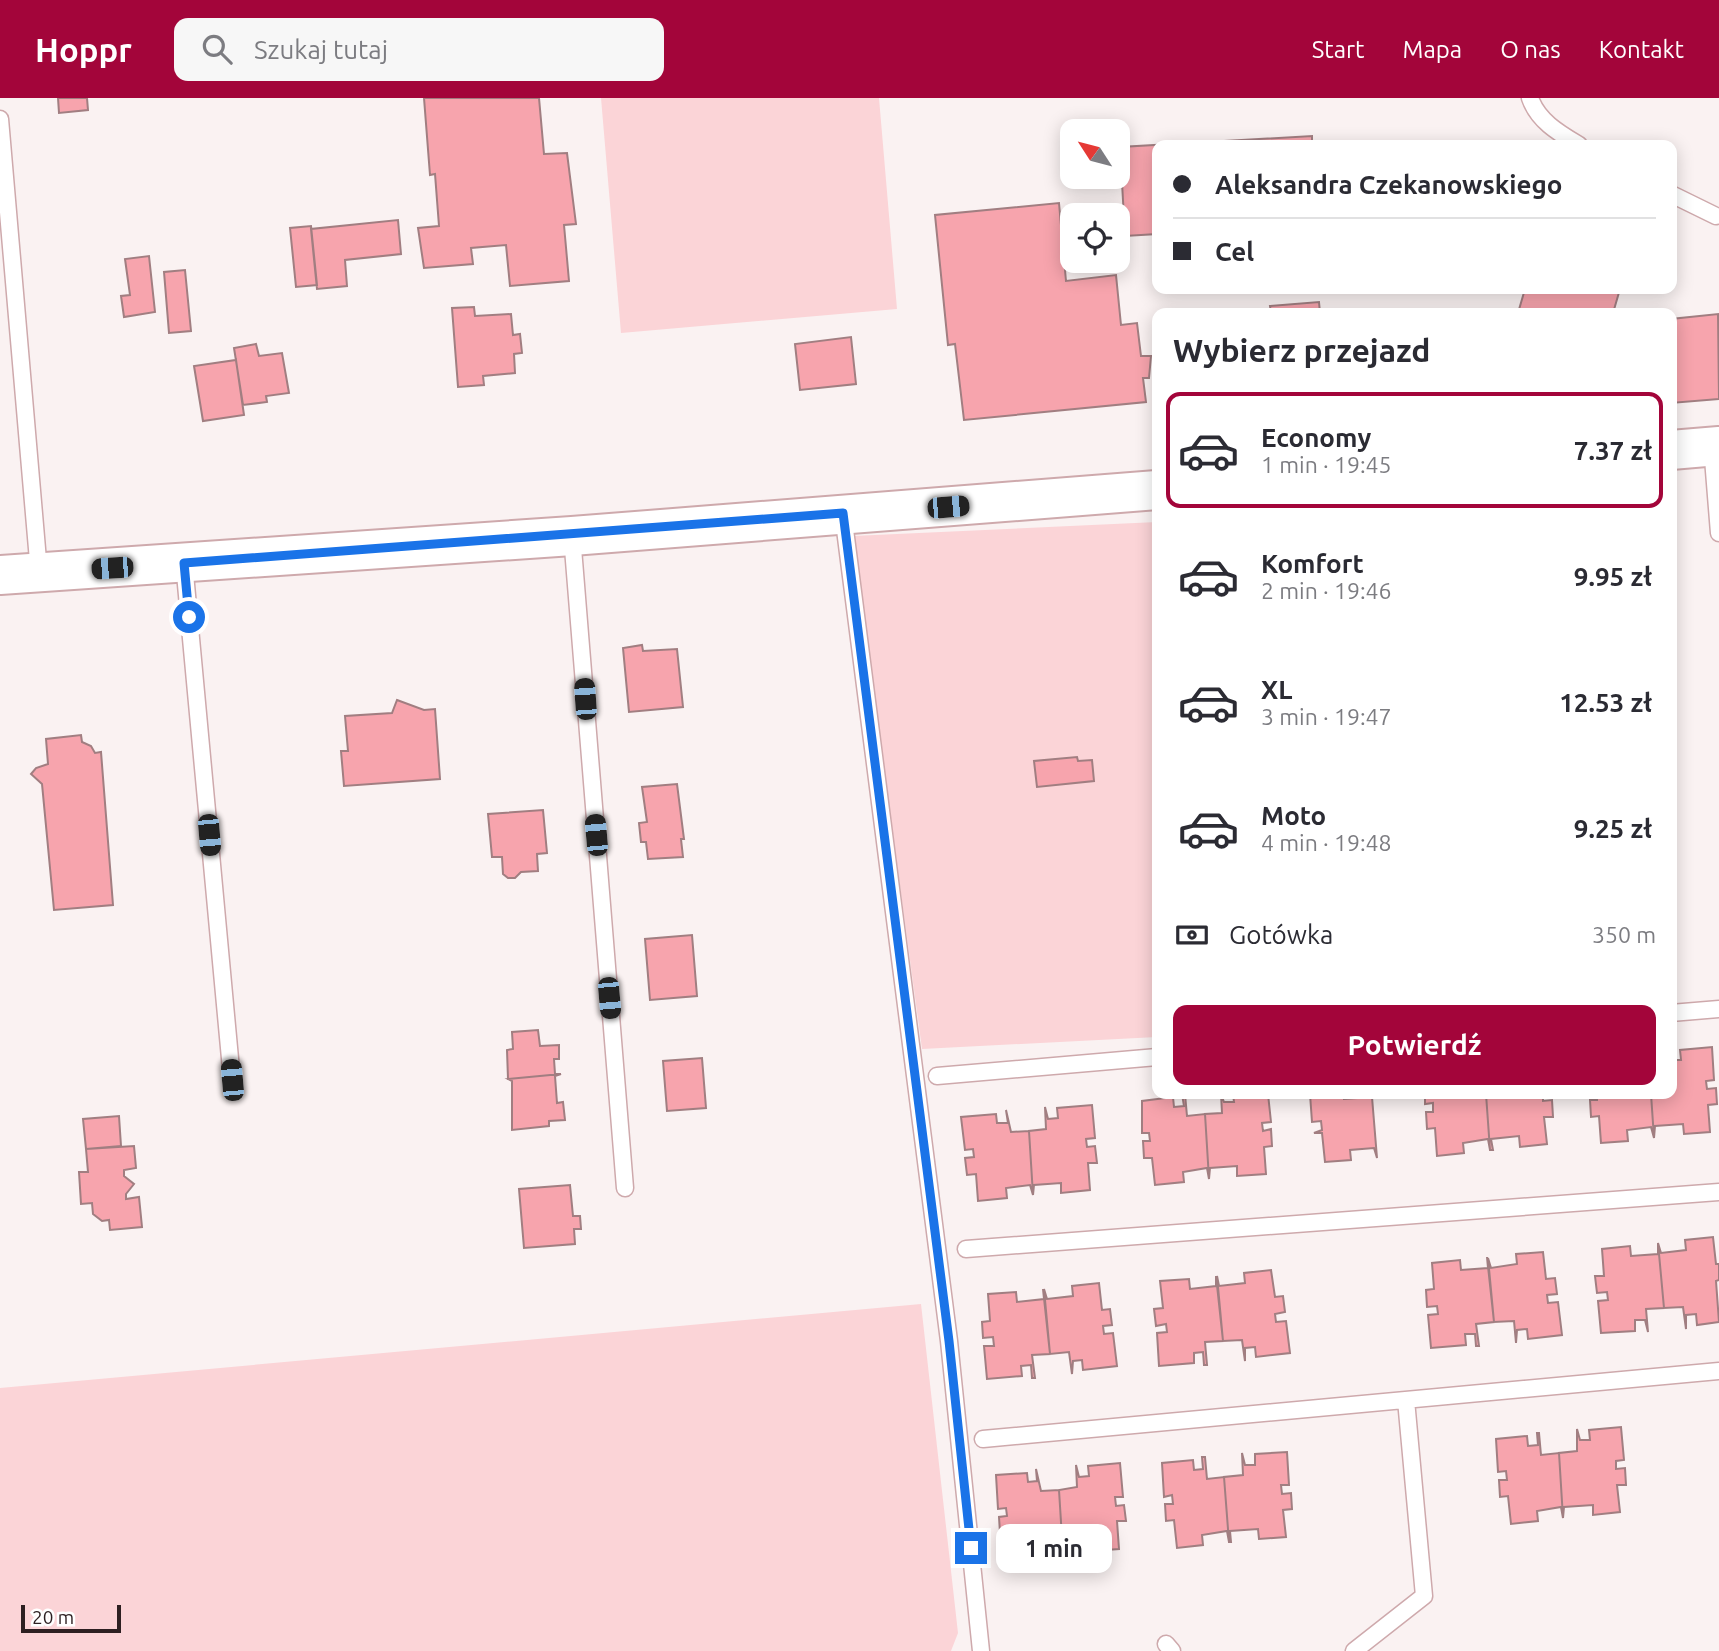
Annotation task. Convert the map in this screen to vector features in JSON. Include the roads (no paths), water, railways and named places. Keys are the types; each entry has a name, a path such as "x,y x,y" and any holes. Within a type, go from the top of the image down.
{"street":[{"path":"1677,449 1715,446"},
{"path":"0,575 572,536 1152,490"}],"lane":[{"path":"1530,98 1534,109 1556,132 1570,140"},
{"path":"0,120 39,572"},
{"path":"1677,197 1718,217 1719,200"},
{"path":"1715,446 1719,533"},
{"path":"843,513 949,1341 981,1651"},
{"path":"572,536 625,1188"},
{"path":"184,563 232,1080"},
{"path":"1677,1012 1719,1009"},
{"path":"937,1076 1152,1057"},
{"path":"966,1249 1719,1192"},
{"path":"983,1439 1719,1371"},
{"path":"1354,1651 1424,1596 1406,1400"}]}
